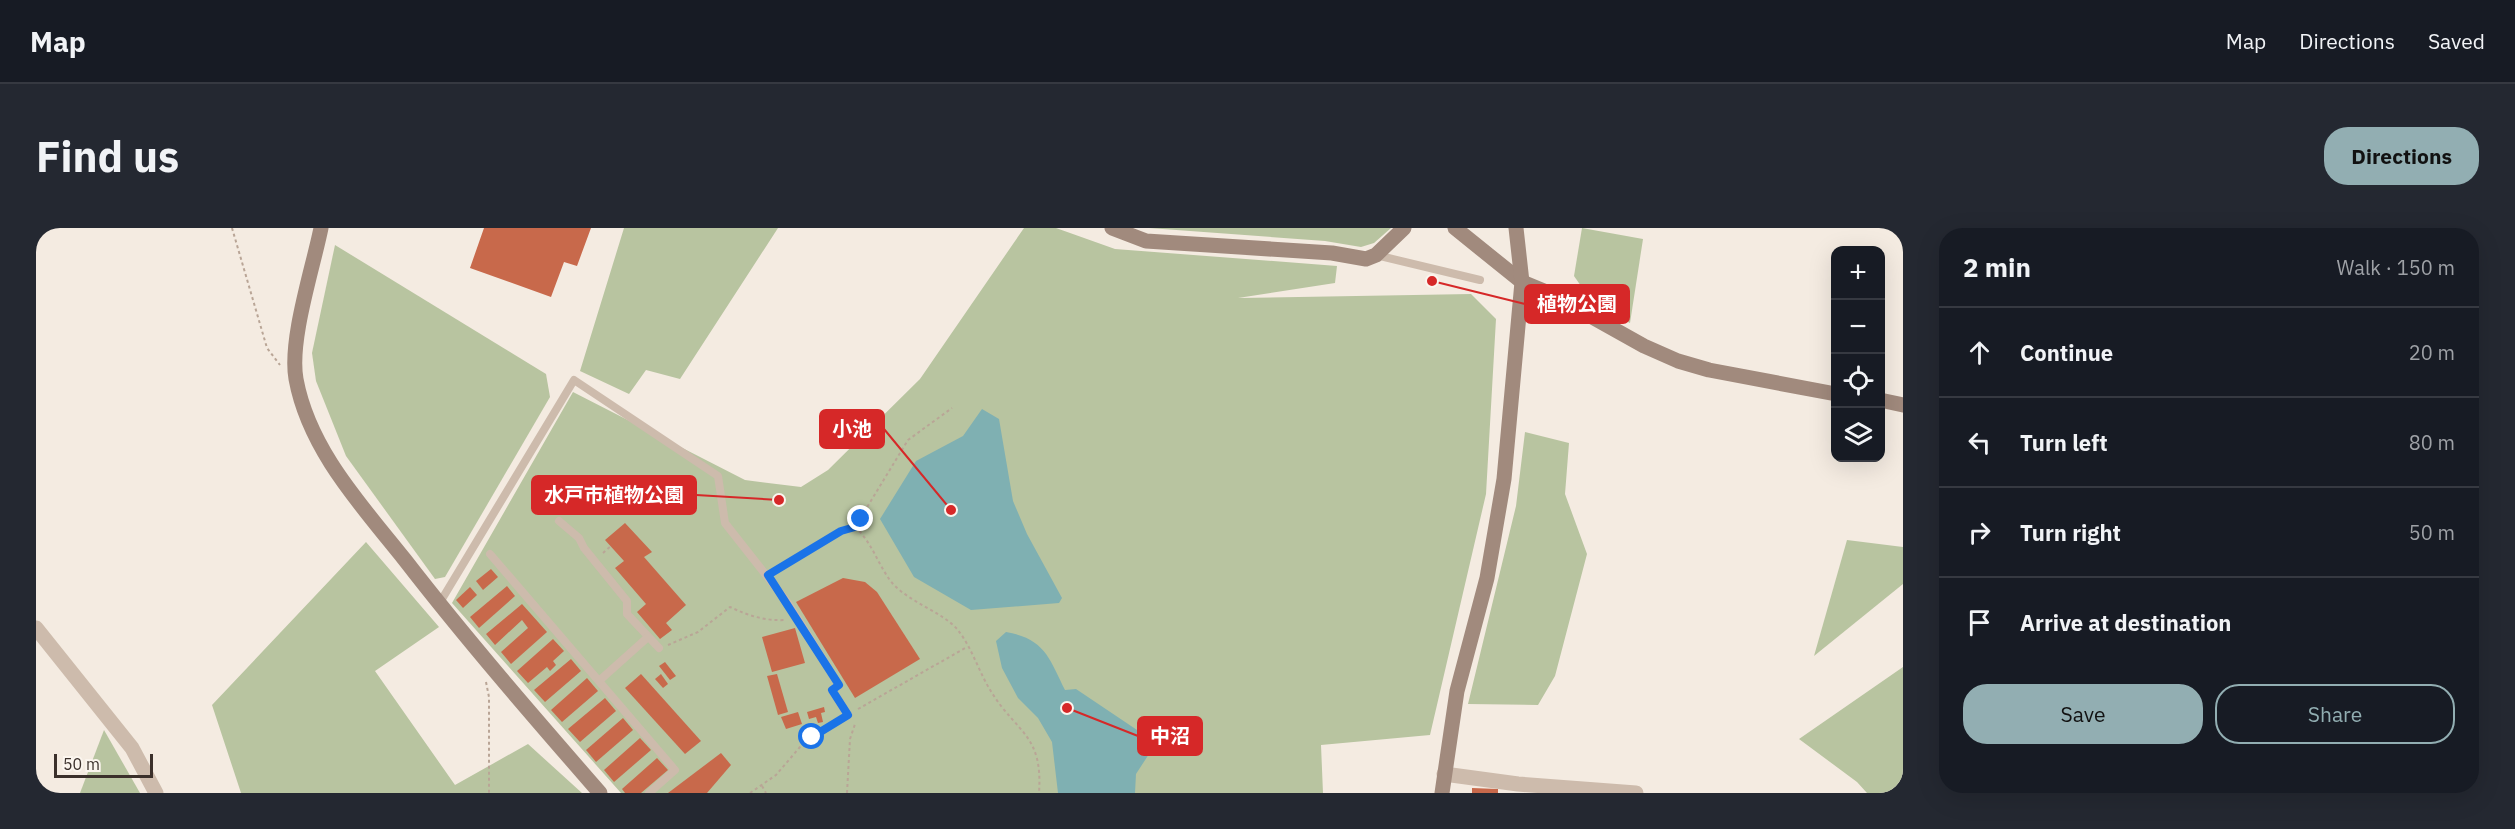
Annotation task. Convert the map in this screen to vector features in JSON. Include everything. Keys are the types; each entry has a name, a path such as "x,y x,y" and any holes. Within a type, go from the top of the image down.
{"street":[{"path":"321,228 296,346 296,378 315,435 344,483 439,604 479,654 600,793"},
{"path":"1112,228 1146,241 1299,251 1366,259 1376,255 1404,228"},
{"path":"1455,228 1522,282 1551,294 1644,346 1678,361 1709,370 1831,393"},
{"path":"1442,793 1457,691 1487,578 1504,480 1522,282 1516,228"},
{"path":"1885,401 1903,405"},
{"path":"36,628 132,748 156,793"},
{"path":"1444,774 1518,784 1611,789 1636,793"}],"lane":[{"path":"1376,255 1480,280"},
{"path":"439,604 573,380 718,476 725,523 768,575 797,618 839,685 832,690 848,715"},
{"path":"559,521 579,538 584,548 627,601 627,614 659,648"},
{"path":"490,554 675,770 649,793"},
{"path":"600,680 648,637"}],"path":[{"path":"232,228 267,348 284,369 296,378"},
{"path":"768,575 841,531 855,527 908,440 952,408"},
{"path":"855,527 867,537 891,581 908,598 957,628 992,694 1032,742 1037,759 1039,793"},
{"path":"659,648 698,632 730,607 749,616 770,621 797,618"},
{"path":"750,793 776,775 800,747 864,705 967,647"},
{"path":"486,679 489,697 489,793"},
{"path":"860,712 864,705"},
{"path":"847,793 850,739 857,719"},
{"path":"762,786 766,793"}],"green space":[{"path":"624,228 778,228 680,379 646,370 629,394 580,371"},
{"path":"1024,228 1056,228 1115,249 1337,266 1335,283 1238,298 1471,294 1496,319 1486,494 1430,735 1321,745 1323,793 621,793 452,603 573,392 745,480 801,487 828,470 920,379"},
{"path":"1149,228 1391,228 1374,243 1361,247 1325,241"},
{"path":"1582,228 1643,239 1630,323 1595,306 1574,276"},
{"path":"335,245 546,374 550,397 445,577 435,579 346,456 316,381 312,353"},
{"path":"1525,432 1569,443 1565,494 1587,554 1555,676 1538,705 1468,704 1516,506"},
{"path":"1847,540 1903,547 1903,584 1814,656"},
{"path":"366,542 439,627 375,671 455,785 528,744 582,793 241,793 212,705"},
{"path":"1903,667 1903,793 1867,793 1857,782 1799,739"},
{"path":"104,730 140,793 80,793"}],"water":[{"path":"982,409 999,419 1013,501 1027,534 1062,598 1059,603 971,610 914,577 880,519 916,461 963,436"},
{"path":"1006,632 1019,635 1038,645 1050,659 1065,690 1076,689 1140,732 1149,754 1136,774 1135,793 1058,793 1052,742 1038,718 1018,698 1002,668 996,641"}],"building":[{"path":"484,228 591,228 577,266 564,262 551,297 470,268"},
{"path":"625,523 652,552 644,557 686,605 666,623 672,630 660,639 637,612 646,604 615,568 624,561 605,540"},
{"path":"491,569 498,577 483,590 476,581"},
{"path":"843,578 865,582 877,592 920,659 855,698 796,602"},
{"path":"507,586 515,596 479,628 470,617"},
{"path":"470,587 477,595 463,608 456,600"},
{"path":"522,604 547,632 511,664 501,652 528,628 522,620 495,645 486,634"},
{"path":"795,628 805,663 772,672 762,637"},
{"path":"553,639 564,651 553,661 556,665 550,671 547,667 528,683 517,671"},
{"path":"571,659 581,671 545,702 534,690"},
{"path":"665,662 676,676 670,680 659,666"},
{"path":"641,674 701,741 685,754 625,688"},
{"path":"661,674 668,684 663,688 655,679"},
{"path":"777,674 788,712 778,715 767,676"},
{"path":"587,678 598,691 562,722 551,710"},
{"path":"605,698 616,711 580,742 568,729"},
{"path":"824,707 825,712 821,713 823,722 818,723 816,717 809,719 807,712"},
{"path":"798,712 802,724 786,729 781,717"},
{"path":"623,718 633,730 596,762 586,750"},
{"path":"640,738 651,750 614,782 604,770"},
{"path":"721,753 731,765 707,793 668,793"},
{"path":"657,758 668,770 641,793 625,793 622,789"},
{"path":"1472,788 1498,789 1498,793 1472,793"}],"place":[{"name":"植物公園","path":"1432,281"},
{"name":"水戸市植物公園","path":"779,500"},
{"name":"小池","path":"951,510"},
{"name":"中沼","path":"1067,708"}],"route":[{"path":"812,737 848,715 832,690 839,685 768,575 841,531 855,527 861,519"}]}
